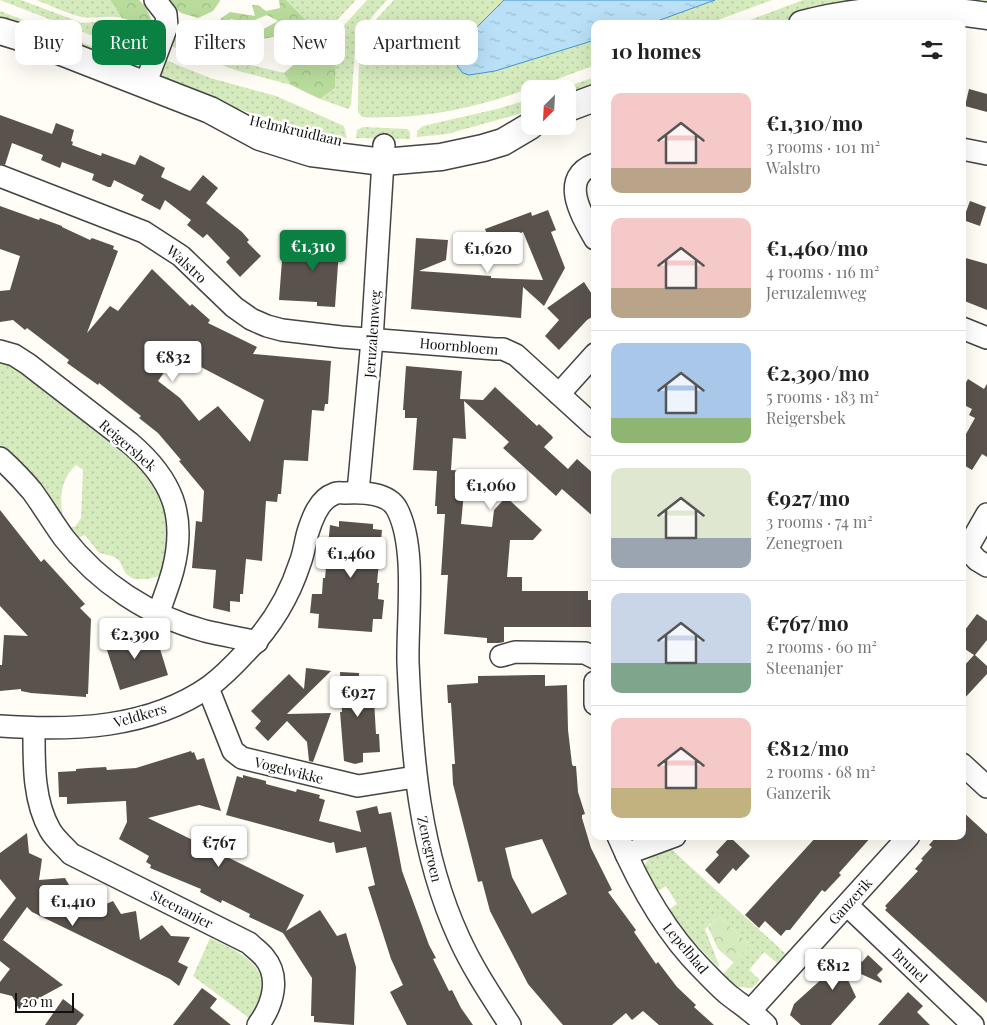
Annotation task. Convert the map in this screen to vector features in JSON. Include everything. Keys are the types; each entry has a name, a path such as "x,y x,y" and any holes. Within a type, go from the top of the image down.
{"street":[{"path":"145,85 167,26 166,14 155,0"},
{"path":"819,20 875,11 922,10 987,16"},
{"name":"Helmkruidlaan","path":"0,31 33,41 210,110 264,122 316,137 366,144 384,153 441,157 503,142 521,131"},
{"path":"576,105 591,99"},
{"name":"Helmkruidlaan","path":"384,153 432,140 521,121"},
{"path":"966,150 987,154"},
{"name":"Jeruzalemweg","path":"358,492 372,340 384,153"},
{"path":"591,166 582,171 574,188 582,217 591,232"},
{"name":"Walstro","path":"0,176 144,232 181,256 234,307 267,326 282,330 372,340"},
{"path":"966,330 987,338"},
{"name":"Hoornbloem","path":"372,340 503,349 516,355 591,423"},
{"name":"Reigersbek","path":"0,351 14,355 28,364 140,452 159,472 169,488 176,508 178,532 173,570 158,614"},
{"path":"559,394 591,358"},
{"path":"0,458 32,492 64,538 94,570 114,587 158,614 204,631 257,642 277,614 300,564 313,515 320,505 333,494 358,492"},
{"name":"Zenegroen","path":"358,492 380,496 396,506 404,528 409,555 408,656 410,706 416,777 429,852 436,881 458,937 477,974 510,1025"},
{"path":"966,548 987,514"},
{"path":"966,551 976,560 987,566"},
{"name":"Veldkers","path":"0,726 34,729 82,728 121,723 156,714 208,688 257,642"},
{"path":"501,656 515,652 585,653 591,656"},
{"name":"Vogelwikke","path":"208,688 233,751 242,758 358,786 416,777"},
{"name":"Steenanjer","path":"34,729 34,758 38,802 51,832 70,854 249,943 265,957 274,977 273,998 258,1025"},
{"path":"966,771 987,787"},
{"name":"Lepelblad","path":"651,840 622,845 635,875 658,914 688,954 730,996 751,1010 766,1025"},
{"name":"Ganzerik","path":"751,1010 905,840"},
{"name":"Brunel","path":"847,905 970,1024"}],"green space":[{"path":"0,0 21,0 74,20 52,20"},
{"path":"36,0 110,0 122,18 82,17"},
{"path":"110,0 139,0 145,6 152,20 128,20 122,18"},
{"path":"166,0 220,1 213,11 198,18 181,13"},
{"path":"279,0 286,0 306,20 276,20 267,15 254,20 220,19 230,12 255,16 252,5 258,5 266,11 280,8"},
{"path":"286,0 356,0 337,20 306,20"},
{"path":"367,0 387,0 370,20 355,20 351,105 348,109 320,99 335,88 336,65 345,65 345,24"},
{"path":"394,0 504,0 478,26 478,20 376,20"},
{"path":"715,0 772,0 718,20 660,20"},
{"path":"803,0 987,0 987,8 807,14 785,20 750,20"},
{"path":"0,11 23,20 15,20 15,27 0,22"},
{"path":"92,22 92,36 82,32 82,23"},
{"path":"274,23 274,37 264,39 264,29"},
{"path":"176,28 176,43 170,40"},
{"path":"170,40 176,43 176,48 168,45"},
{"path":"591,41 591,66 554,80 521,80 521,92 445,112 393,117 362,117 358,112 360,65 466,65 469,75 495,71"},
{"path":"82,43 92,46 92,56 82,52"},
{"path":"166,60 210,78 276,96 344,126 347,138 308,130 221,104 162,79 162,65 166,65"},
{"path":"117,65 140,65 131,70"},
{"path":"222,65 251,65 284,73 291,85"},
{"path":"293,65 336,65 335,88 320,99 291,85 284,73"},
{"path":"591,78 591,90 576,96 576,84"},
{"path":"521,102 521,113 447,134 417,137 417,131 423,126"},
{"path":"363,127 407,129 410,132 410,139 356,138 357,130"},
{"path":"0,359 8,361 137,458 164,499 170,539 163,575 148,579 134,579 126,574 119,560 99,553 85,535 75,539 66,522 71,527 75,527 81,518 83,470 76,465 64,482 61,495 63,517 0,451"},
{"path":"671,849 786,954 777,963 764,952 749,970 760,980 752,988 738,987 723,974 750,945 719,916 705,929 719,965 718,967 693,941 686,940 665,912 677,904 666,886 653,894 646,876 646,864 653,856"},
{"path":"719,916 750,945 734,963 718,949 708,927"},
{"path":"210,938 248,959 261,977 258,1002 249,1018 193,976"}],"water":[{"path":"504,0 715,0 660,20 591,20 591,41 495,71 469,75 463,73 458,65 478,65 478,26"}],"building":[{"path":"969,89 987,94 987,112 966,106"},
{"path":"0,115 52,134 56,123 74,130 71,141 73,142 72,145 101,156 102,153 135,165 140,155 165,168 161,177 190,191 203,175 218,188 206,203 242,232 249,240 247,242 261,256 240,277 226,262 230,258 207,234 203,238 187,225 191,220 165,200 160,210 141,200 144,195 114,180 111,187 108,187 92,180 94,174 62,162 60,168 41,160 43,155 12,143 5,165 0,164"},
{"path":"970,201 986,207 980,226 966,221 966,212"},
{"path":"0,206 62,226 90,240 92,238 114,246 113,249 118,251 87,333 110,306 118,311 152,269 190,306 192,304 210,320 208,323 257,347 253,354 331,361 328,404 325,404 324,411 312,410 308,461 284,460 281,494 278,494 277,502 266,501 262,561 246,559 243,594 240,594 240,602 230,601 230,612 213,608 216,570 192,568 196,521 202,522 204,491 158,433 139,418 141,416 99,383 98,385 67,363 69,360 27,328 25,330 13,320 0,322 0,291 10,290 20,256 0,249","holes":["180,350 197,365 264,400 250,442 218,406 199,421 180,398 158,381 175,357 170,351 176,355"]},
{"path":"548,210 556,230 551,232 565,268 544,306 523,287 521,318 411,309 416,238 448,240 446,260 419,271 491,276 491,278 543,280 523,232 491,244 485,229 531,212 532,216"},
{"path":"303,234 340,236 335,307 317,306 317,302 279,300 282,260 301,262"},
{"path":"966,258 987,264 987,310 966,302"},
{"path":"584,282 591,293 591,318 559,350 545,336 559,320 547,308"},
{"path":"406,366 462,371 460,399 483,400 495,387 537,426 539,424 552,436 553,438 544,447 568,469 577,459 591,471 591,514 562,489 556,496 503,448 509,442 464,401 466,439 453,438 451,470 466,471 461,524 492,527 494,510 506,497 542,530 533,540 510,540 507,577 522,577 522,591 588,591 588,600 591,600 591,627 504,627 504,642 499,643 487,643 487,638 444,634 448,575 441,575 445,514 437,514 437,506 435,506 437,471 413,470 417,418 405,418 405,410 403,410"},
{"path":"968,379 984,389 987,384 987,457 982,454 972,470 966,466 966,434 975,418 969,415 972,409 966,406 966,382"},
{"path":"0,510 41,562 44,559 85,604 80,608 91,619 88,694 86,694 86,697 31,693 21,691 21,689 0,691 0,665 2,665 4,635 28,636 0,606"},
{"path":"339,521 373,524 373,529 382,530 377,583 379,583 378,599 384,600 382,619 373,619 372,632 318,628 319,614 310,613 312,594 322,594 330,525 339,527"},
{"path":"977,614 987,621 987,640 975,655 987,666 987,674 966,697 966,664 974,655 966,650 966,629"},
{"path":"126,628 134,656 146,634 157,639 168,675 120,690 105,644 116,632"},
{"path":"306,668 331,671 287,714 331,713 313,762 309,761 307,742 287,721 268,741 255,728 261,721 251,711 289,674 304,689"},
{"path":"340,672 359,673 359,682 377,681 377,700 374,700 376,734 379,734 380,752 363,753 363,762 355,764 344,761 340,712 342,712"},
{"path":"545,675 545,686 567,685 568,730 572,764 576,766 578,792 585,814 582,815 582,818 591,848 612,890 608,892 636,930 634,932 656,964 658,962 677,987 696,1005 694,1007 714,1025 659,1025 643,1011 632,1020 626,1013 612,1025 563,1025 528,984 490,911 482,881 478,882 453,784 452,764 455,764 451,703 448,703 447,685 478,683 478,676","holes":["542,839 567,894 532,914 512,877 505,848"]},
{"path":"191,751 192,753 194,752 197,760 204,758 221,811 199,805 148,818 304,895 286,931 320,910 337,936 346,933 356,967 354,1025 314,1022 314,1016 311,1016 312,978 283,933 249,917 250,914 222,900 221,903 200,892 201,889 150,868 151,865 146,862 149,856 119,839 127,822 126,801 67,804 67,797 59,797 58,772 106,767 107,770 136,768"},
{"path":"243,775 266,781 266,784 296,792 297,789 320,795 319,798 325,800 319,821 361,832 356,811 377,806 379,814 391,812 402,871 429,945 436,958 433,959 449,991 452,990 461,1008 473,1025 407,1025 390,992 403,985 391,959 368,887 375,885 366,847 336,853 334,842 330,843 226,815 237,776 243,778"},
{"path":"966,815 987,834 987,1003 885,910 887,908 885,906 918,871 915,869 932,847 929,845 933,840 966,840"},
{"path":"27,833 29,853 42,859 39,880 65,878 72,890 86,886 90,911 113,901 121,914 136,911 140,940 162,925 171,936 190,937 178,962 188,967 179,986 170,979 32,912 27,907 3,940 63,985 19,1009 12,996 0,993 0,982 10,969 0,961 0,919 16,898 0,879 0,853"},
{"path":"727,840 733,840 750,856 736,871 733,868 719,884 705,870 719,855 716,852"},
{"path":"813,840 868,840 839,873 841,875 825,892 822,890 790,930 786,930 781,936 765,921 759,928 745,915"},
{"path":"849,950 862,962 868,955 883,969 877,975 882,981 881,983 841,965 856,997 831,1025 801,1025 790,1015 794,1004 825,976 836,955 837,957"},
{"path":"202,988 217,999 210,1008 231,1025 173,1025"},
{"path":"908,992 923,1006 917,1012 930,1025 878,1025"},
{"path":"63,999 84,1015 76,1025 45,1025"}]}
